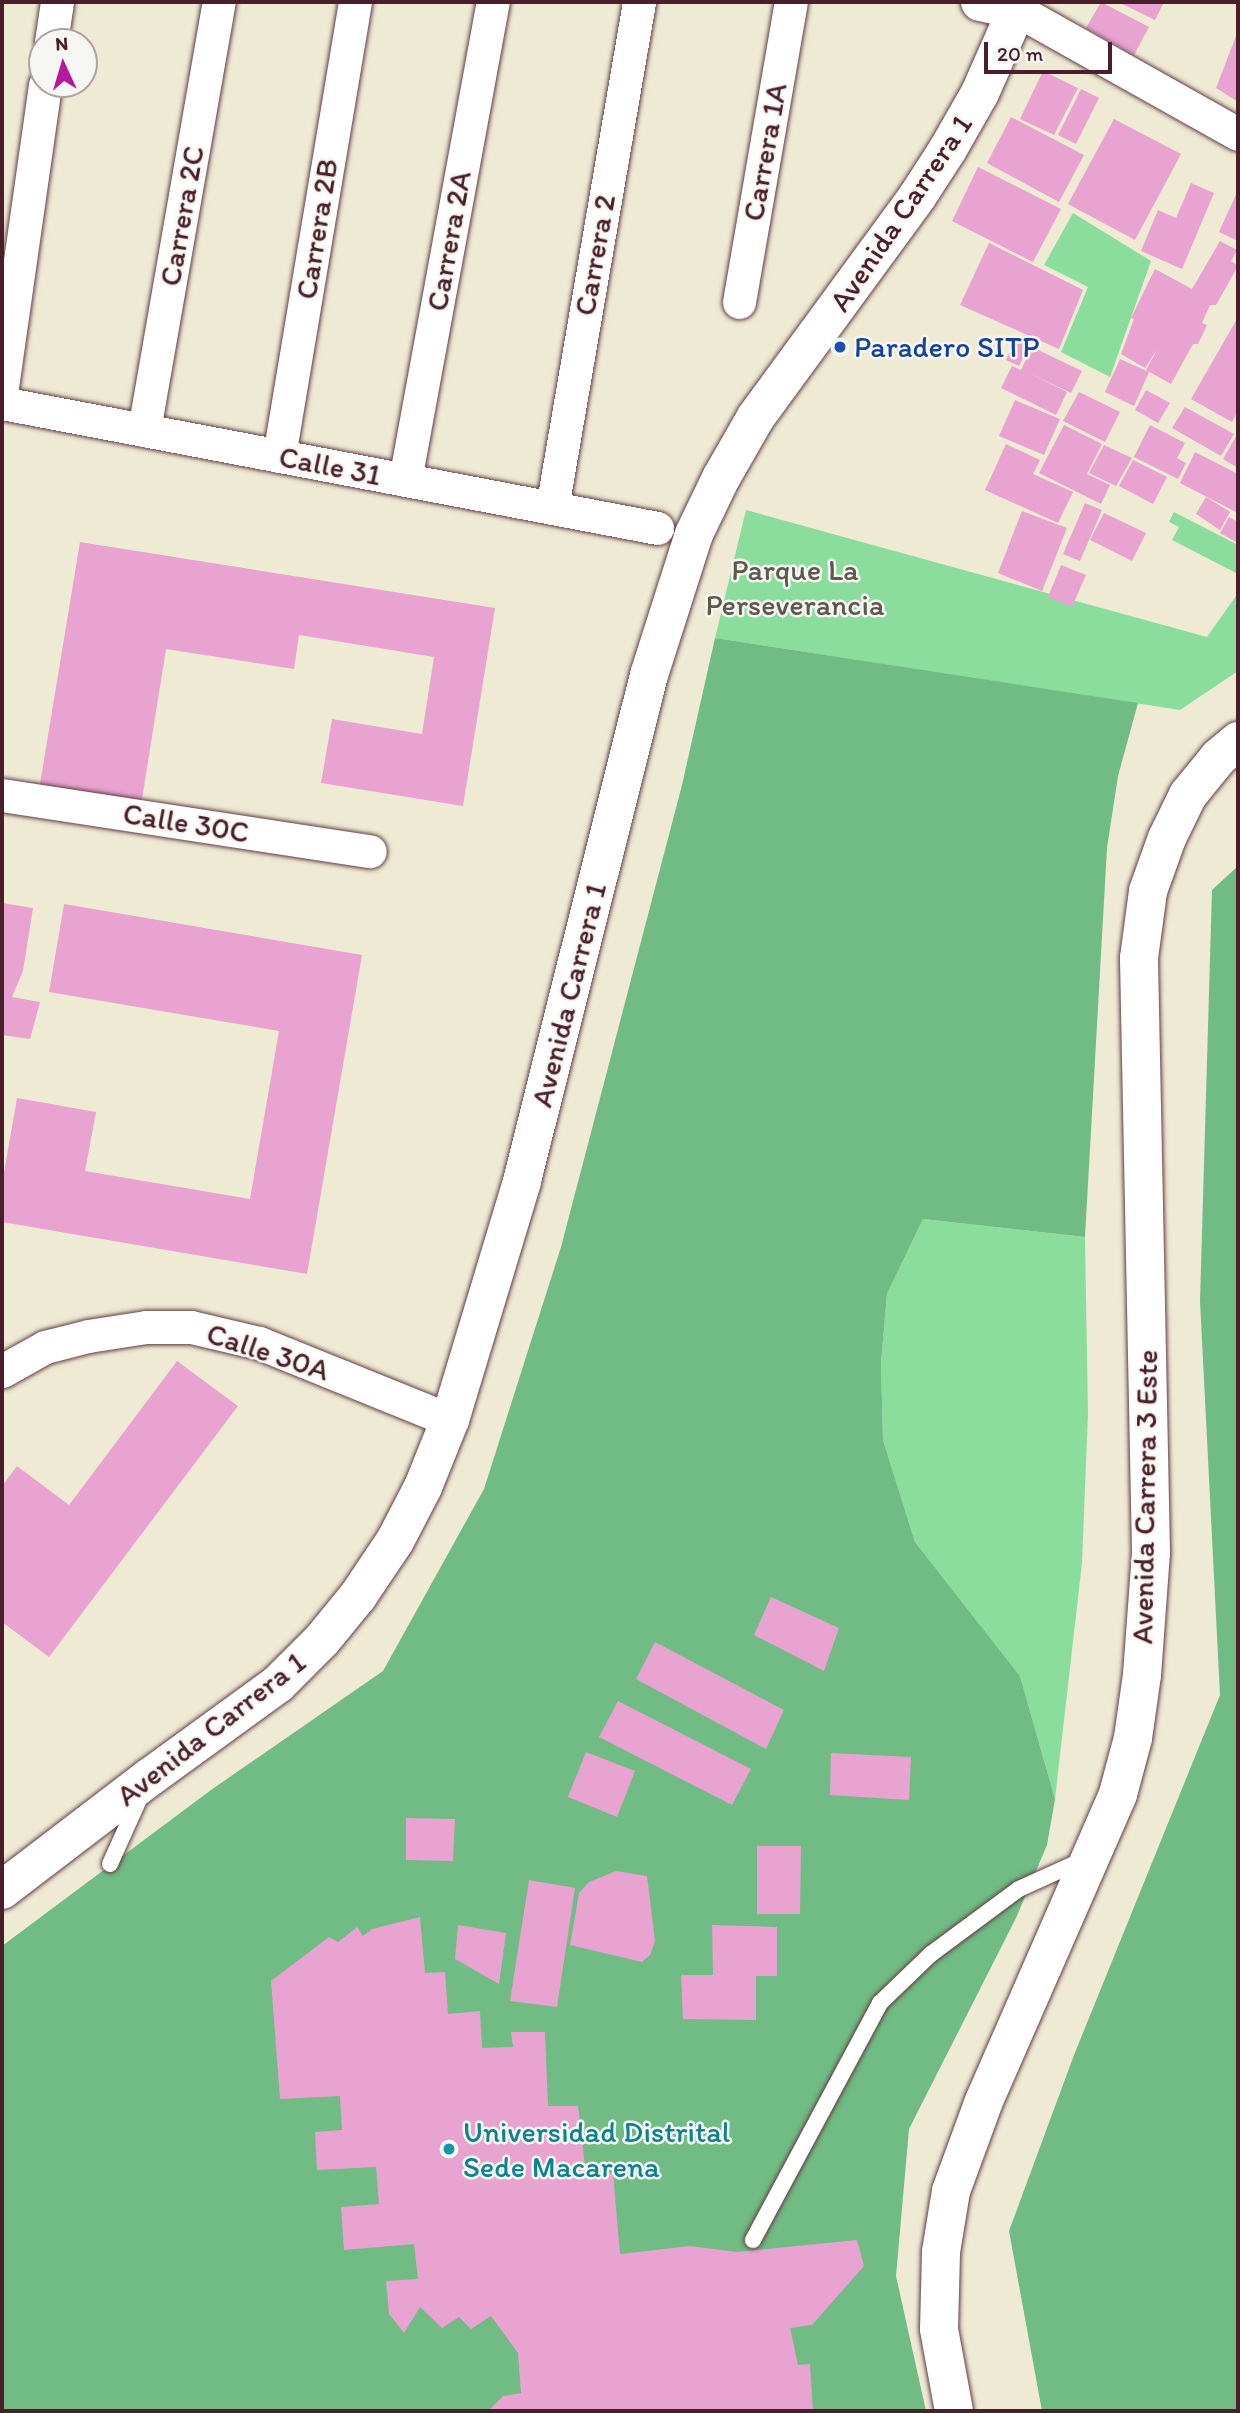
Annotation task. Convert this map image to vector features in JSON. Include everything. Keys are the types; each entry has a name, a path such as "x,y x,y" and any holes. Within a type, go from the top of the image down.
{"main road":[{"path":"980,2 1018,6"},
{"name":"Avenida Carrera 1","path":"2,1890 150,1777 278,1685 322,1640 358,1596 395,1541 423,1487 450,1420 522,1181 649,675 694,534 756,417 917,197 948,149 980,93 1018,6"},
{"name":"Avenida Carrera 3 Este","path":"954,2411 939,2329 941,2252 951,2191 984,2101 1094,1854 1118,1794 1133,1738 1142,1675 1151,1552 1139,958 1148,891 1167,838 1188,795 1219,757 1238,741"}],"street":[{"path":"53,28 57,2"},
{"name":"Carrera 2C","path":"144,430 219,2"},
{"name":"Carrera 2B","path":"279,456 355,2"},
{"name":"Carrera 2A","path":"405,480 493,2"},
{"name":"Carrera 2","path":"552,508 639,2"},
{"name":"Carrera 1A","path":"739,302 791,2"},
{"path":"1018,6 1238,134"},
{"path":"2,387 43,98"},
{"name":"Calle 31","path":"2,403 657,528"},
{"name":"Calle 30C","path":"2,795 370,851"},
{"name":"Calle 30A","path":"2,1371 45,1347 88,1336 146,1327 191,1327 260,1343 450,1420"}],"lane":[{"path":"110,1864 150,1777"},
{"path":"753,2240 880,2003 931,1954 1019,1889 1094,1854"}],"green space":[{"path":"1073,213 1151,261 1110,377 1061,352 1088,287 1044,265"},
{"name":"Parque La Perseverancia","path":"746,510 1207,637 1238,593 1238,671 1180,710 715,638"},
{"path":"1174,512 1238,545 1238,574 1172,540 1179,527 1169,522"},
{"path":"715,638 1138,703 1118,776 1107,848 1085,1237 923,1219 887,1294 881,1363 883,1440 915,1542 1020,1676 1055,1799 1047,1845 1016,1918 909,2129 896,2276 926,2411 2,2411 2,1946 211,1790 383,1671 484,1489 561,1247 682,785"},
{"path":"1238,866 1238,2411 1042,2411 1009,2231 1074,2055 1220,1695 1200,1301 1212,890"},
{"path":"923,1219 1085,1237 1088,1414 1082,1563 1055,1799 1020,1676 915,1542 883,1440 881,1363 887,1294"}],"building":[{"path":"1101,2 1149,27 1134,55 1086,28"},
{"path":"1118,2 1164,2 1155,20"},
{"path":"1238,31 1238,102 1216,88"},
{"path":"1043,71 1078,88 1054,135 1020,119"},
{"path":"1081,89 1099,98 1076,144 1058,135"},
{"path":"1011,117 1084,155 1059,202 987,163"},
{"path":"1114,119 1181,154 1135,240 1068,204"},
{"path":"978,167 1061,209 1033,262 952,221"},
{"path":"1191,183 1214,193 1182,269 1141,251 1158,210 1176,218"},
{"path":"1238,190 1238,241 1219,232"},
{"path":"1220,241 1237,250 1231,261 1238,266 1216,305 1210,305 1202,323 1207,325 1198,344 1193,344 1171,384 1146,370 1158,348 1145,368 1121,354 1134,319 1131,318 1155,269 1192,289"},
{"path":"989,243 1083,290 1059,349 960,305"},
{"path":"1238,317 1238,411 1232,422 1191,399"},
{"path":"1016,339 1029,345 1019,366 1006,360"},
{"path":"1032,347 1082,371 1071,393 1027,372 1067,392 1056,415 1001,388 1012,366 1021,370"},
{"path":"1120,359 1149,372 1134,406 1105,392"},
{"path":"1146,390 1170,403 1158,423 1135,410"},
{"path":"1079,392 1120,412 1105,442 1063,421"},
{"path":"1015,400 1060,419 1044,455 999,436"},
{"path":"1185,407 1234,434 1221,456 1172,428"},
{"path":"1064,425 1102,444 1087,474 1110,485 1101,504 1039,473"},
{"path":"1150,425 1185,443 1177,458 1186,463 1178,479 1134,457"},
{"path":"1238,433 1238,468 1223,459"},
{"path":"1006,444 1040,460 1033,474 1073,492 1058,523 985,490"},
{"path":"1104,445 1132,458 1116,486 1089,473"},
{"path":"1195,452 1238,474 1238,513 1180,483"},
{"path":"1133,460 1167,477 1153,504 1119,486"},
{"path":"1206,497 1230,512 1220,530 1196,514"},
{"path":"1085,503 1102,510 1080,561 1063,554"},
{"path":"1022,511 1067,528 1042,591 998,573"},
{"path":"1104,513 1146,533 1132,561 1090,540"},
{"path":"1229,517 1238,522 1238,543 1220,533"},
{"path":"80,542 495,608 463,806 321,783 332,719 422,734 434,657 299,635 294,669 166,649 140,812 38,796"},
{"path":"1061,565 1086,575 1072,607 1048,597"},
{"path":"2,903 33,908 23,971 12,997 40,1002 30,1039 2,1035"},
{"path":"64,904 362,955 307,1274 2,1222 2,1184 17,1098 96,1112 85,1171 250,1199 279,1031 49,992"},
{"path":"177,1361 238,1406 49,1657 2,1622 2,1486 17,1466 69,1505"},
{"path":"771,1597 839,1628 824,1671 754,1635"},
{"path":"655,1642 784,1710 766,1749 636,1679"},
{"path":"618,1701 751,1769 732,1805 599,1737"},
{"path":"586,1752 635,1771 617,1817 568,1797"},
{"path":"831,1753 911,1757 909,1800 830,1795"},
{"path":"406,1818 455,1819 453,1861 406,1860"},
{"path":"757,1846 801,1846 800,1914 757,1914"},
{"path":"616,1871 647,1876 655,1941 650,1955 642,1962 570,1945 579,1893 589,1882"},
{"path":"529,1880 575,1888 557,2007 510,2001"},
{"name":"Universidad Distrital Sede Macarena","path":"420,1917 425,1973 445,1972 448,2014 480,2011 482,2048 513,2047 511,2032 545,2032 548,2106 578,2106 586,2175 613,2173 620,2254 690,2246 737,2252 857,2240 864,2266 812,2325 790,2328 798,2365 810,2364 813,2411 488,2411 503,2396 521,2393 518,2353 491,2316 471,2329 459,2317 442,2328 420,2307 404,2333 389,2314 386,2281 418,2279 414,2244 344,2250 341,2207 379,2204 376,2167 317,2170 315,2132 342,2130 340,2096 280,2099 271,1981 329,1937 338,1942 357,1927 363,1936 372,1929"},
{"path":"458,1925 506,1933 499,1984 455,1959"},
{"path":"712,1925 777,1927 777,1976 756,1976 756,2020 683,2019 681,1975 713,1975"}],"place":[{"name":"Paradero SITP","path":"840,347"},
{"name":"Universidad Distrital Sede Macarena","path":"449,2149"}]}
